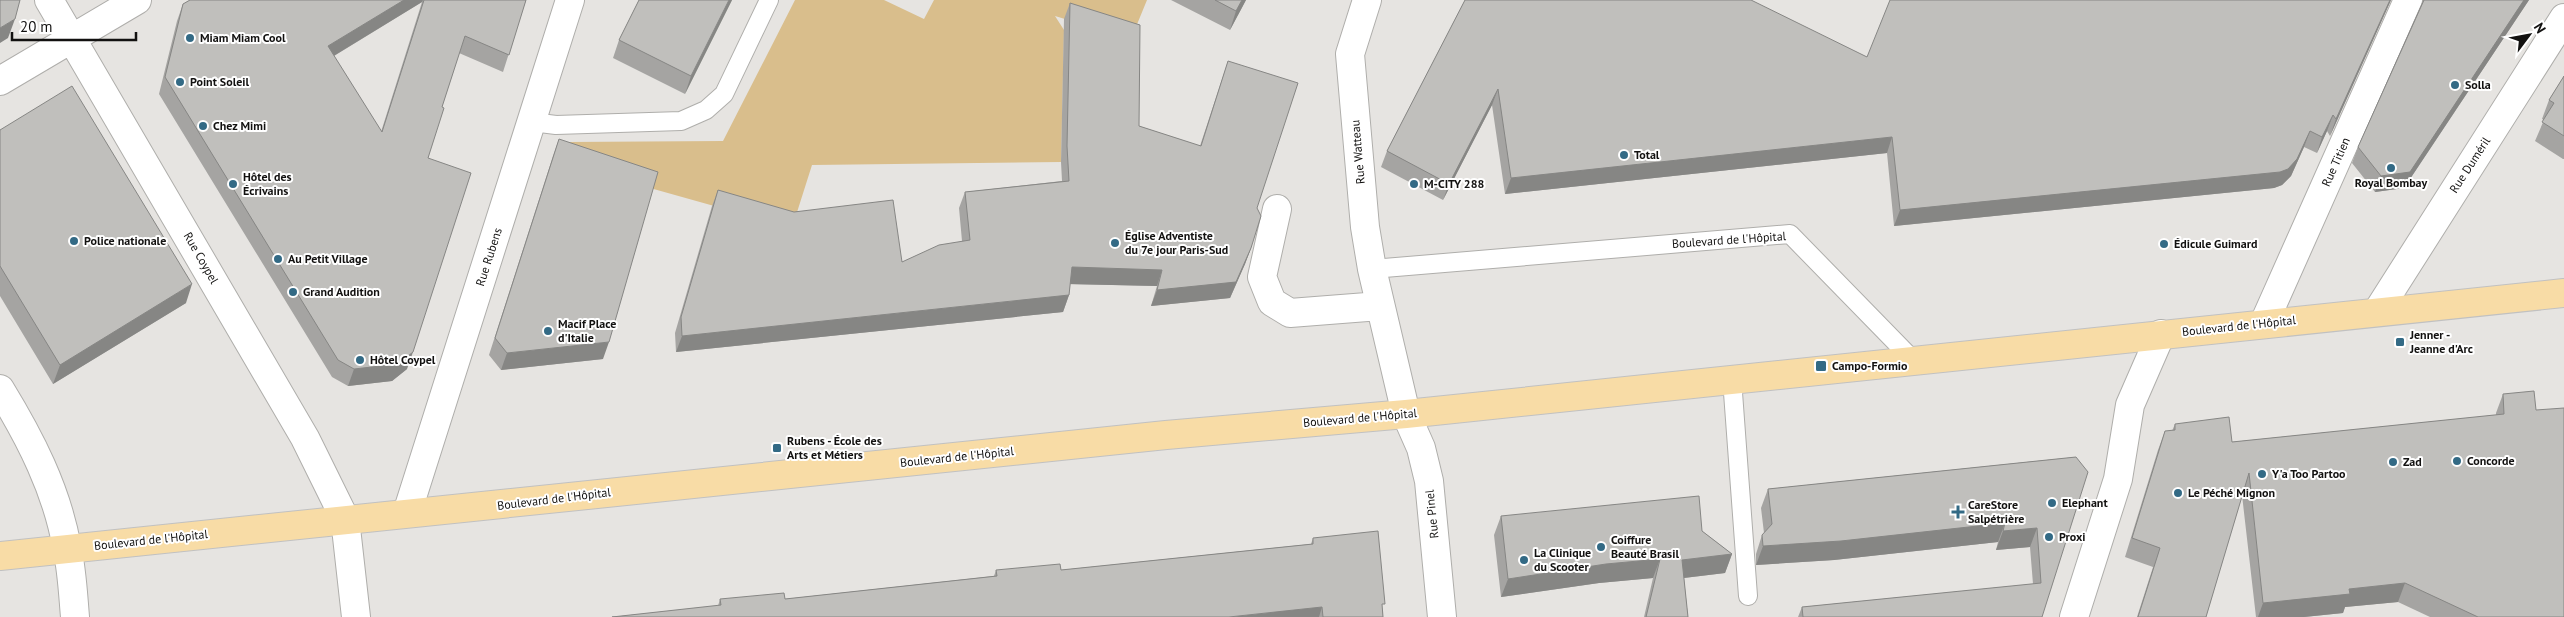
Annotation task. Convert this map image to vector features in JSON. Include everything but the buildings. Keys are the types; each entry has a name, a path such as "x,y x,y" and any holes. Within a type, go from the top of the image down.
{"main road":[{"name":"Boulevard de l'Hôpital","path":"0,556 67,548 126,544 345,519 504,506 635,490 1166,436 1406,414 2564,293"}],"street":[{"name":"Rue Coypel","path":"50,0 305,438 345,519 356,617"},
{"path":"0,81 137,0"},
{"name":"Rue Rubens","path":"407,513 570,0"},
{"name":"Rue Watteau","path":"1367,0 1350,54 1364,218 1372,269 1406,414"},
{"name":"Rue Titien","path":"2264,323 2408,0"},
{"name":"Rue Duméril","path":"2377,312 2564,18"},
{"path":"1277,209 1262,277 1272,302 1290,314 1380,306"},
{"path":"2074,617 2118,478 2130,405 2161,334"},
{"path":"0,388 27,432 55,503 67,548 75,617"},
{"name":"Rue Pinel","path":"1406,414 1420,448 1429,481 1442,617"}],"lane":[{"path":"532,122 556,125 682,121 706,110 724,94 769,0"},
{"name":"Boulevard de l'Hôpital","path":"1372,269 1790,234 1914,361"},
{"path":"1732,379 1748,596"}],"shaded area":[{"path":"795,0 884,0 924,19 934,0 1147,0 1131,39 1055,16 1064,30 1061,162 812,165 792,228 650,188 561,159 568,142 723,141"}],"place":[{"name":"Miam Miam Cool","path":"190,38"},
{"name":"Point Soleil","path":"180,82"},
{"name":"Solla","path":"2455,85"},
{"name":"Chez Mimi","path":"203,126"},
{"name":"Total","path":"1624,155"},
{"name":"Royal Bombay","path":"2391,168"},
{"name":"Hôtel des Écrivains","path":"233,184"},
{"name":"M-CITY 288","path":"1414,184"},
{"name":"Police nationale","path":"74,241"},
{"name":"Église Adventiste du 7e jour Paris-Sud","path":"1115,243"},
{"name":"Édicule Guimard","path":"2164,244"},
{"name":"Au Petit Village","path":"278,259"},
{"name":"Grand Audition","path":"293,292"},
{"name":"Macif Place d'Italie","path":"548,331"},
{"name":"Jenner - Jeanne d'Arc","path":"2400,342"},
{"name":"Hôtel Coypel","path":"360,360"},
{"name":"Campo-Formio","path":"1821,366"},
{"name":"Rubens - École des Arts et Métiers","path":"777,448"},
{"name":"Concorde","path":"2457,461"},
{"name":"Zad","path":"2393,462"},
{"name":"Y'a Too Partoo","path":"2262,474"},
{"name":"Le Péché Mignon","path":"2178,493"},
{"name":"Elephant","path":"2052,503"},
{"name":"CareStore Salpétrière","path":"1958,512"},
{"name":"Proxi","path":"2049,537"},
{"name":"Coiffure Beauté Brasil","path":"1601,547"},
{"name":"La Clinique du Scooter","path":"1524,560"}]}
